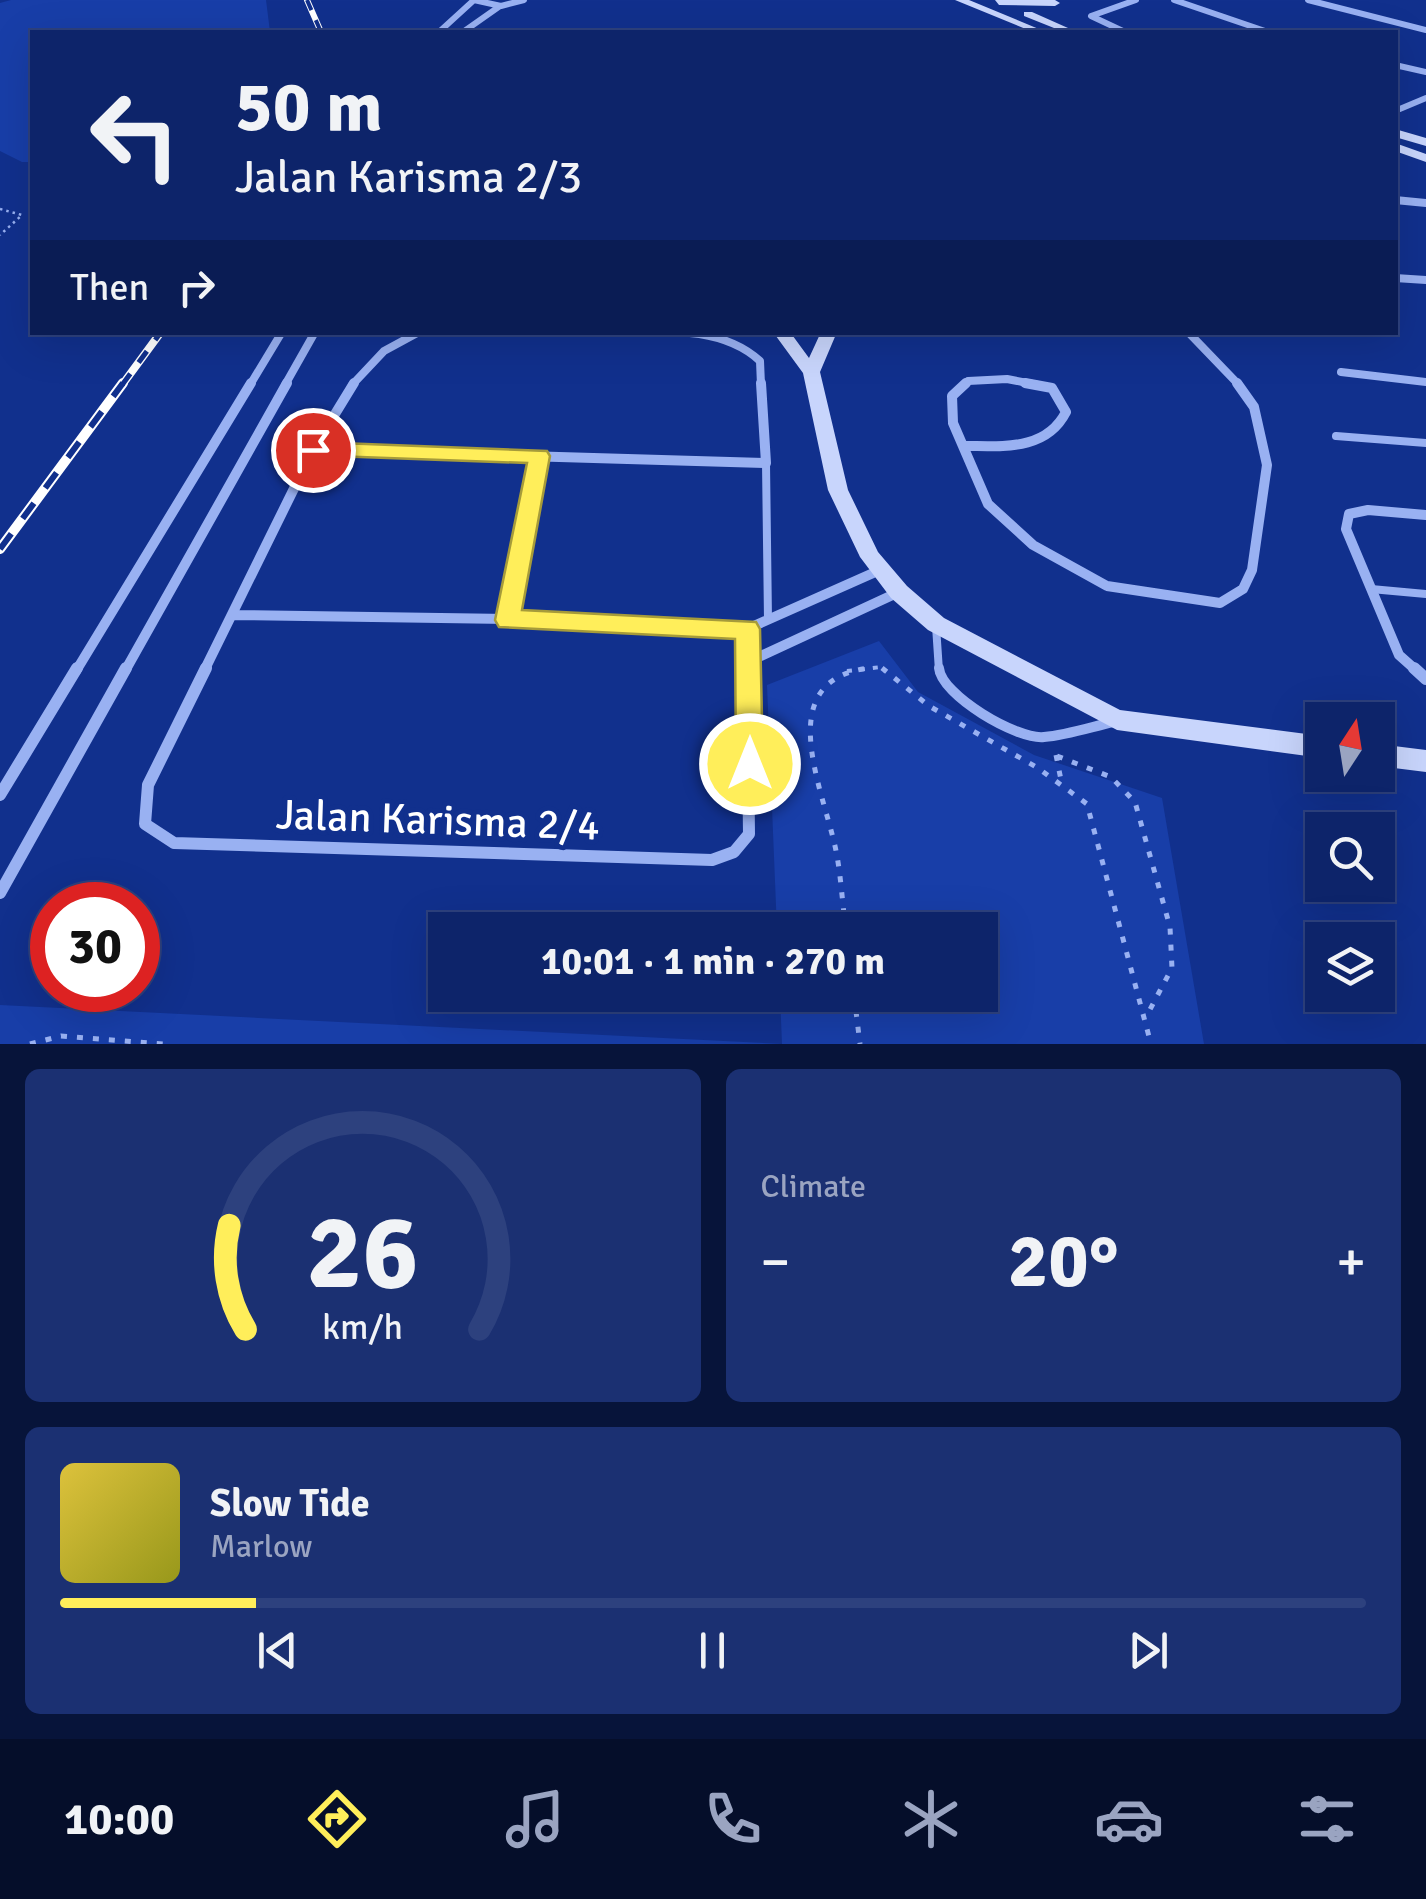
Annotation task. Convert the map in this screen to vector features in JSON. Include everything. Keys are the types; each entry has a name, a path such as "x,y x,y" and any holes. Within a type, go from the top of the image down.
{"street":[{"path":"441,30 474,0 501,6"},
{"path":"466,30 501,6 524,0"},
{"path":"960,0 1036,30"},
{"path":"1120,30 1097,22 1092,16 1136,0"},
{"path":"1174,0 1262,30"},
{"path":"1308,0 1426,30"},
{"path":"997,1 1060,2"},
{"path":"997,1 1066,30"},
{"path":"1052,25 1047,15 1060,2"},
{"path":"1398,66 1426,72"},
{"path":"1398,109 1426,98"},
{"path":"1398,134 1424,141"},
{"path":"1398,149 1426,158"},
{"path":"1398,200 1426,203"},
{"path":"1398,278 1426,280"},
{"path":"0,795 280,335"},
{"path":"0,893 313,335"},
{"path":"413,335 382,351 333,414 234,616 747,629 880,570"},
{"path":"313,450 766,463 760,361 752,350 724,338 661,335"},
{"path":"783,335 811,372 838,490 870,557 898,592 936,624 1117,720 1305,746"},
{"path":"811,372 827,335"},
{"path":"965,446 1034,444 1062,424 1066,412 1052,388 1007,379 968,381 952,396 953,423 988,504 1033,546 1107,586 1220,603 1243,589 1252,570 1267,465 1254,407 1240,386 1191,335"},
{"path":"1341,372 1426,382"},
{"path":"508,620 539,456"},
{"path":"1426,514 1368,510 1349,514 1346,529 1399,655 1426,679"},
{"path":"750,661 898,592"},
{"name":"Jalan Karisma 2/4","path":"234,616 148,786 145,824 174,843 712,860 734,852 749,834 747,629"},
{"path":"1395,757 1426,761"}],"lane":[{"path":"1336,436 1426,443"},
{"path":"766,463 768,620"},
{"path":"1370,588 1426,594"},
{"path":"936,624 940,680 952,693 1015,732 1029,737 1052,736 1117,720"}],"path":[{"path":"0,209 22,215 0,234"},
{"path":"844,912 835,848 810,750 812,704 821,686 834,674 857,666 881,666 895,681 970,732 1062,780 1087,804 1150,1044"},
{"path":"1052,736 1062,780"},
{"path":"1056,756 1111,777 1135,802 1170,927 1172,968 1144,1019"},
{"path":"856,1012 860,1044"},
{"path":"30,1044 61,1036 163,1044"}],"shaded area":[{"path":"266,0 270,30 30,30 30,162 22,162 0,151 0,3"},
{"path":"879,641 918,692 1034,755 1162,798 1204,1044 782,1044 781,1012 998,1012 998,912 776,912 767,685"},
{"path":"0,1005 30,1006 30,1012 140,1012 782,1044 0,1044"}],"railway":[{"path":"307,0 320,30"},
{"path":"122,385 159,335"},
{"path":"0,549 123,383"}],"route":[{"path":"313,450 539,456 508,620 747,629 750,764"}]}
